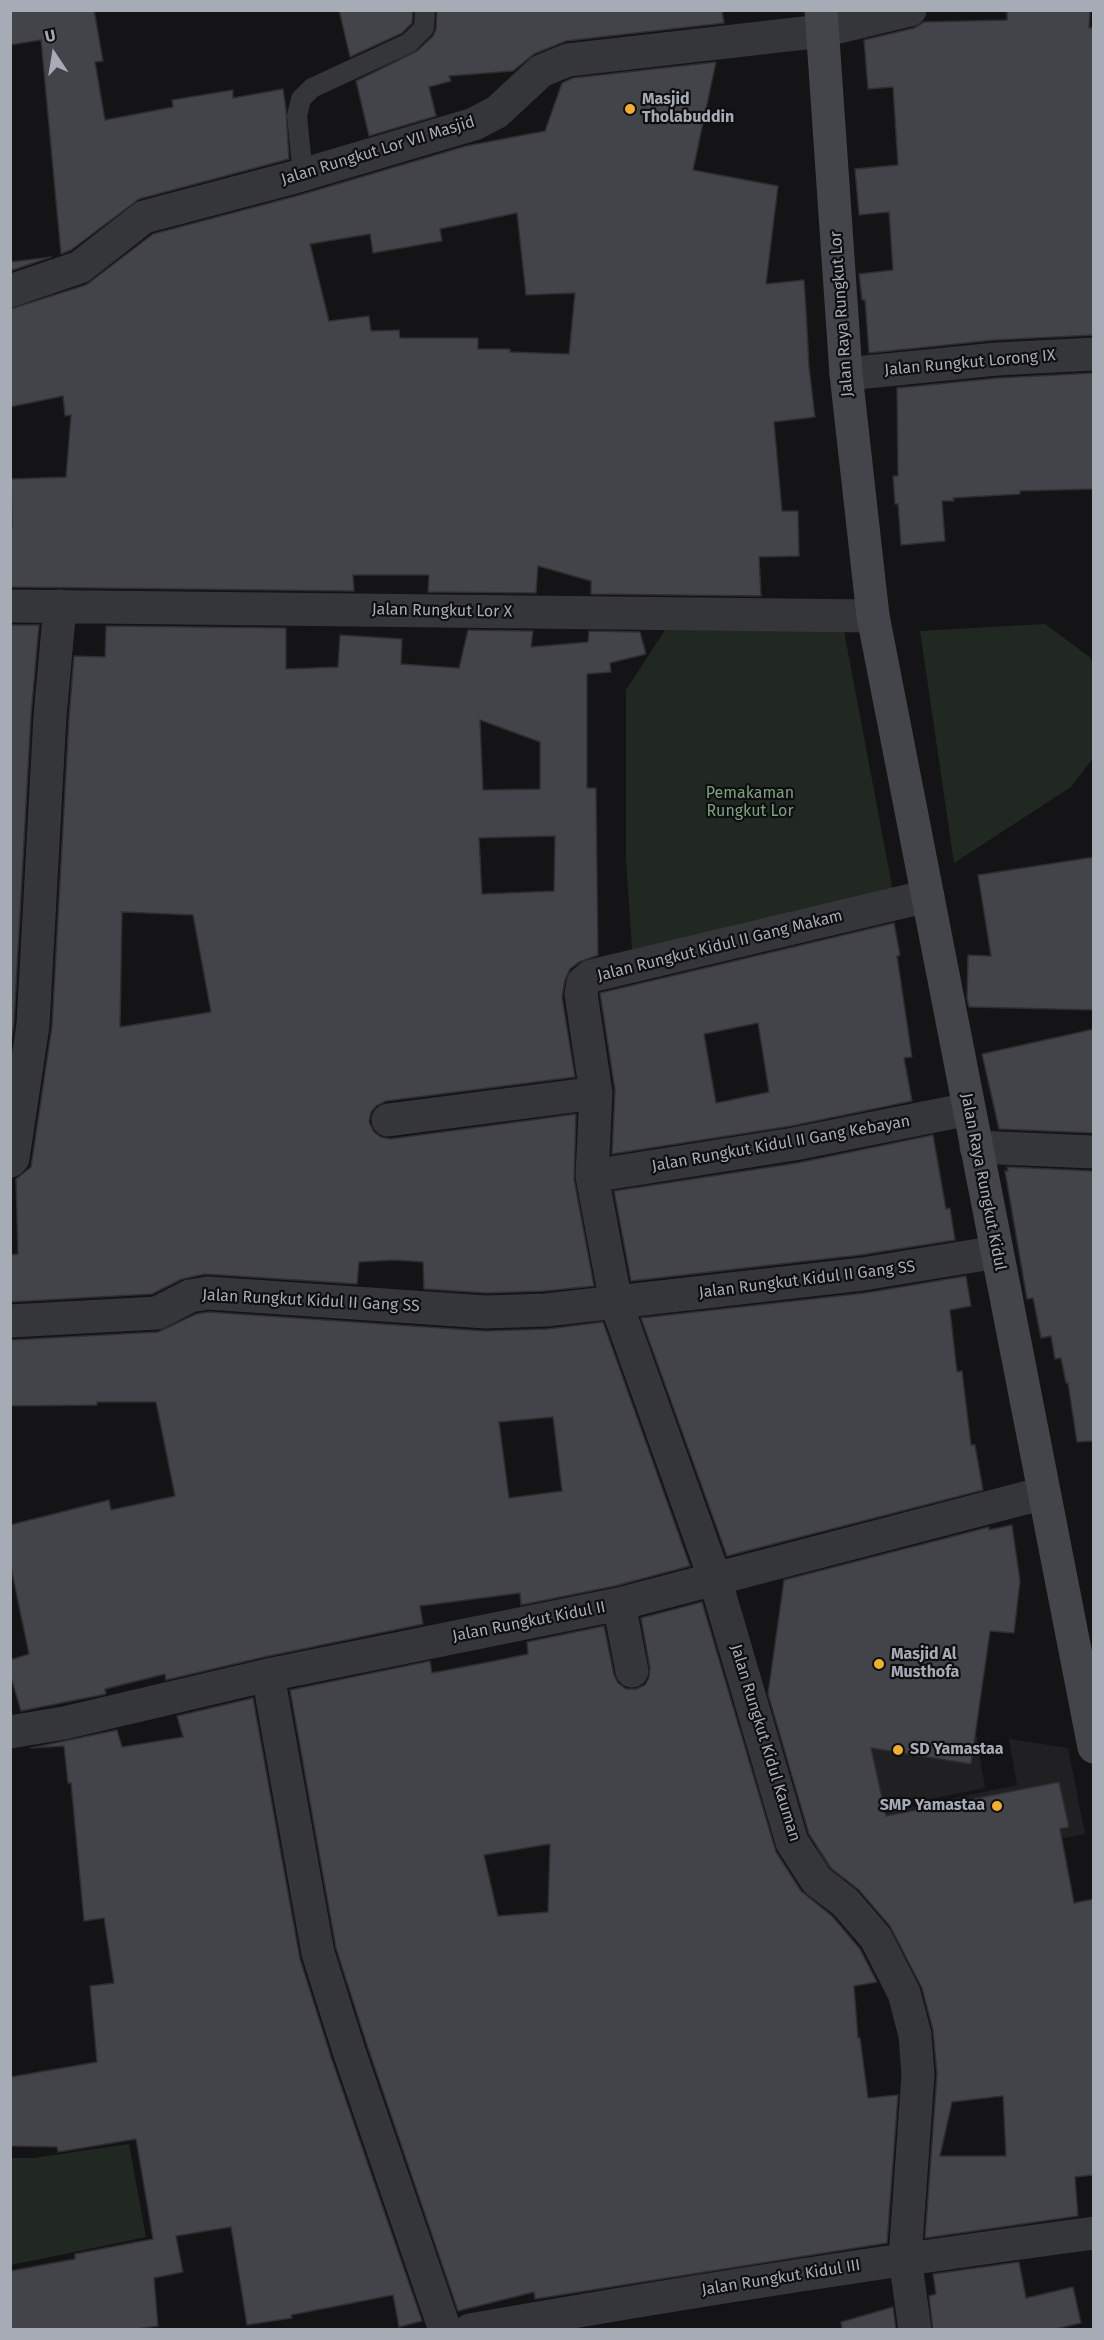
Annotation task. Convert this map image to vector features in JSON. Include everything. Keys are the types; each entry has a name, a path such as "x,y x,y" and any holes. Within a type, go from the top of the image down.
{"main road":[{"name":"Jalan Raya Rungkut Lor","path":"821,21 846,374 873,616"},
{"name":"Jalan Raya Rungkut Kidul","path":"873,616 1094,1747"}],"street":[{"name":"Jalan Rungkut Lor VII Masjid","path":"10,291 80,267 144,216 303,175 474,124 496,112 542,70 568,60 821,21 910,10"},
{"name":"Jalan Rungkut Lorong IX","path":"846,374 997,359 1094,354"},
{"name":"Jalan Rungkut Lor X","path":"10,606 873,616"},
{"path":"10,1161 13,1158 33,1025 50,716 60,606"},
{"name":"Jalan Rungkut Kidul II Gang Makam","path":"616,1303 592,1176 596,1093 581,994 584,983 591,976 928,896"},
{"path":"388,1120 596,1093"},
{"name":"Jalan Rungkut Kidul II Gang Kebayan","path":"592,1176 794,1144 969,1109"},
{"path":"976,1147 1094,1152"},
{"name":"Jalan Rungkut Kidul II Gang SS","path":"10,1321 157,1313 190,1296 208,1293 486,1312 546,1310 863,1274 997,1252"},
{"path":"616,1303 715,1579"},
{"name":"Jalan Rungkut Kidul II","path":"10,1732 64,1723 268,1675 619,1604 1044,1493"},
{"name":"Jalan Rungkut Kidul Kauman","path":"715,1579 792,1842 816,1881 845,1902 876,1938 904,1993 915,2035 918,2075 904,2258 915,2330"},
{"path":"619,1604 632,1671"},
{"path":"268,1675 318,1953 348,2051 445,2330"},
{"name":"Jalan Rungkut Kidul III","path":"470,2330 904,2258 1094,2233"}],"lane":[{"path":"303,175 297,130 301,99 312,88 409,43 424,28 425,10"}],"shaded area":[{"name":"SD Yamastaa","path":"808,1708 976,1733 985,1788 823,1821"},
{"name":"SMP Yamastaa","path":"1009,1739 1068,1748 1085,1834 824,1883 812,1828 1017,1785"}],"green space":[{"path":"1045,624 1091,658 1094,675 1093,758 1071,787 954,863 920,631"},
{"name":"Pemakaman Rungkut Lor","path":"665,630 844,631 893,891 633,963 626,859 626,690"},
{"path":"129,2144 146,2237 11,2265 11,2158 34,2158"}],"building":[{"path":"10,10 94,10 103,61 95,62 105,120 173,107 172,100 233,90 233,98 283,89 289,159 139,199 71,250 61,254 41,40 10,45"},
{"path":"339,10 413,10 412,23 402,33 350,57"},
{"path":"437,10 722,10 724,23 566,41 534,54 513,71 449,76 451,81 429,87 436,116 369,136 356,81 417,51 433,36 436,29"},
{"path":"1007,10 1090,10 1089,28 1094,27 1094,335 995,340 869,353 865,300 862,300 859,274 893,270 889,212 859,215 855,169 898,165 893,87 868,89 864,40 914,28 924,22 1007,20"},
{"path":"716,62 693,170 778,186 766,284 804,280 809,367 815,417 774,422 782,511 798,511 799,556 759,557 761,596 591,594 591,581 538,566 536,593 428,592 429,575 353,575 354,591 10,587 11,479 66,477 71,415 65,416 63,396 10,407 10,309 86,285 153,234 300,195 466,146 545,131 562,83 573,78","holes":["517,213 526,295 575,293 569,354 478,349 478,338 400,338 399,330 371,331 369,316 329,321 310,244 370,234 373,253 442,241 440,229"]},
{"path":"51,257 10,271 10,262"},
{"path":"1094,373 1094,489 1020,491 1020,494 953,498 954,501 942,501 945,541 901,545 893,476 898,476 897,388 998,378"},
{"path":"10,625 39,625 31,715 14,1023 10,1049"},
{"path":"106,626 286,628 286,669 338,667 340,635 402,639 401,664 459,668 468,630 533,631 531,647 588,642 589,631 640,632 646,654 610,663 611,672 587,674 587,788 596,788 598,955 579,962 570,969 565,980 562,997 575,1077 386,1101 376,1106 371,1112 369,1122 374,1132 390,1139 576,1114 574,1179 594,1286 545,1291 486,1293 424,1289 423,1262 394,1260 359,1262 357,1284 205,1274 182,1279 152,1294 10,1302 10,1255 18,1254 16,1179 31,1167 52,1026 74,656 105,657","holes":["480,720 540,742 540,789 483,790","555,836 554,891 482,894 479,838","122,912 193,915 211,1012 120,1027"]},
{"path":"1094,857 1094,1010 969,1007 967,998 968,955 991,956 978,875"},
{"path":"894,923 912,1057 904,1058 912,1101 791,1126 612,1154 615,1090 600,993","holes":["758,1023 769,1092 716,1103 704,1034"]},
{"path":"1094,1029 1094,1133 999,1129 982,1054"},
{"path":"933,1135 946,1209 950,1208 955,1240 860,1255 631,1281 614,1191 797,1163"},
{"path":"1007,1167 1094,1171 1094,1441 1077,1442 1068,1383 1066,1383 1061,1358 1055,1359 1051,1336 1041,1338 1033,1298 1027,1299 1005,1171 1008,1171"},
{"path":"966,1276 971,1306 950,1310 957,1372 962,1371 971,1445 975,1445 983,1490 727,1556 641,1318 865,1293"},
{"path":"209,1312 485,1331 547,1329 603,1322 690,1566 615,1586 521,1605 520,1593 420,1606 423,1624 166,1680 165,1674 105,1689 106,1694 21,1711 10,1674 10,1660 29,1654 10,1563 10,1525 109,1500 111,1510 175,1496 156,1402 10,1406 10,1340 158,1332 196,1314","holes":["553,1417 562,1491 509,1498 499,1422"]},
{"path":"1012,1525 1020,1581 1014,1633 990,1631 971,1764 871,1748 886,1816 1059,1782 1069,1827 1060,1829 1074,1903 1094,1899 1094,2175 1075,2177 1078,2216 925,2238 937,2074 933,2030 922,1988 890,1926 859,1890 831,1868 809,1834 768,1694 784,1580 989,1527 989,1530","holes":["1003,2096 1006,2156 940,2156 952,2102"]},
{"path":"702,1602 776,1852 801,1891 832,1916 860,1949 877,1982 854,1986 858,2038 860,2038 868,2098 898,2095 887,2243 535,2299 534,2292 458,2311 336,1948 290,1690 430,1661 432,1673 489,1662 528,1654 527,1642 604,1626 614,1675 618,1683 626,1689 636,1689 645,1685 649,1678 650,1668 641,1618","holes":["550,1844 548,1912 498,1916 484,1855"]},
{"path":"253,1698 300,1959 331,2057 422,2321 399,2327 393,2295 291,2315 292,2318 247,2325 231,2227 176,2236 183,2272 154,2278 158,2326 130,2330 10,2330 10,2271 75,2259 75,2254 153,2239 136,2139 58,2152 57,2147 10,2146 10,2077 97,2062 90,1986 114,1983 104,1918 84,1921 71,1783 68,1783 64,1746 31,1748 117,1730 122,1747 183,1737 177,1716"},
{"path":"1019,2262 1026,2298 1073,2287 1081,2323 1052,2330 933,2330 929,2296 936,2294 933,2274"},
{"path":"893,2307 896,2330 842,2330 841,2322"}],"place":[{"name":"Masjid Tholabuddin","path":"630,109"},
{"name":"Masjid Al Musthofa","path":"879,1664"},
{"name":"SD Yamastaa","path":"898,1750"},
{"name":"SMP Yamastaa","path":"997,1806"}]}
